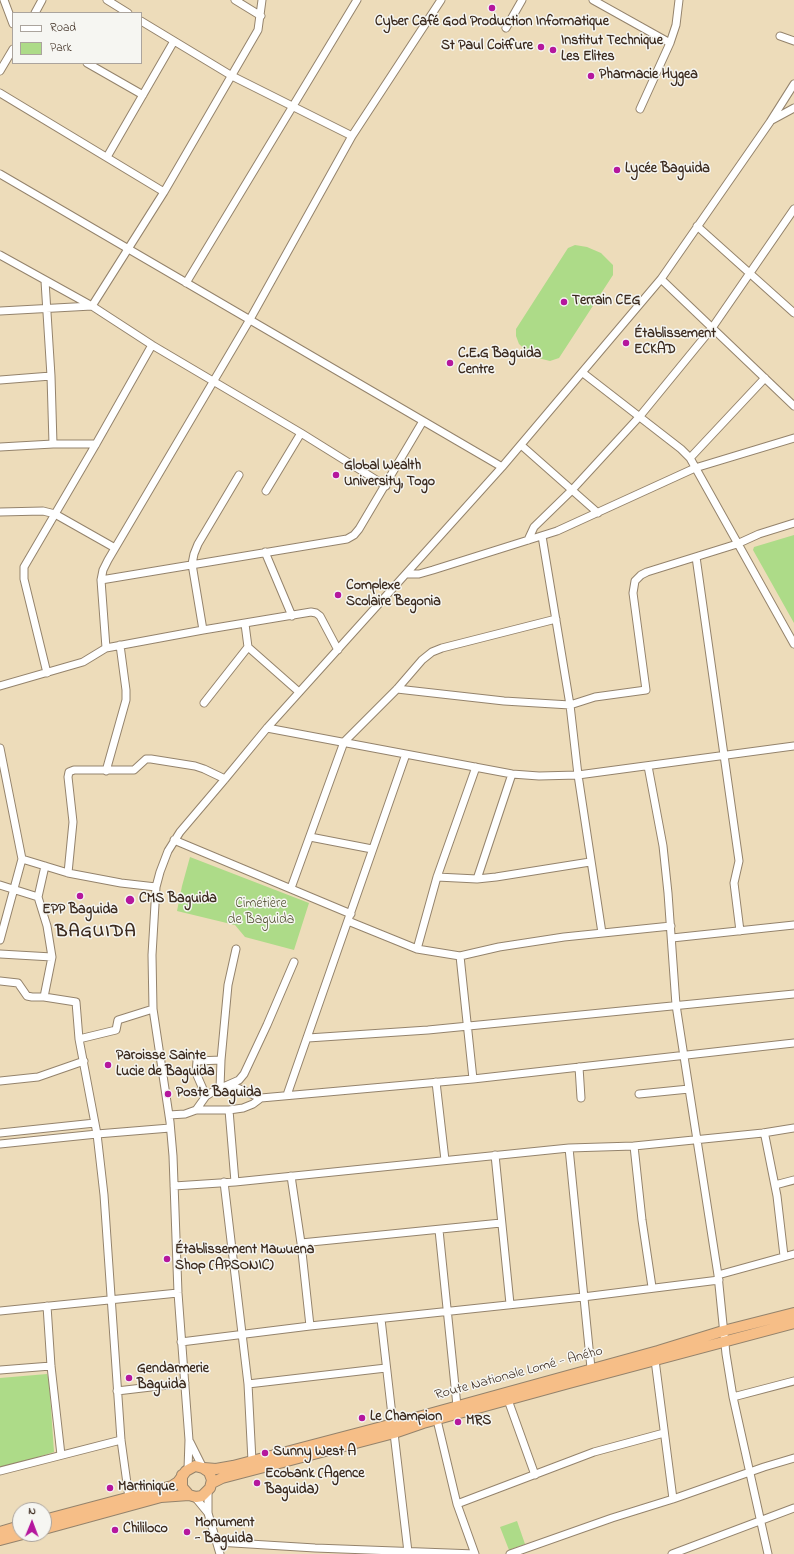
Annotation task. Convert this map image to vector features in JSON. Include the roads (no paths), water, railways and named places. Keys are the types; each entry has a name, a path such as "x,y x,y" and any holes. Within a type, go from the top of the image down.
{"highway":[{"name":"Route Nationale Lomé - Aného","path":"203,1468 220,1468 394,1428 437,1420 655,1360 794,1313"},
{"name":"Route Nationale Lomé - Aného","path":"210,1487 222,1478 394,1428 457,1406 591,1368 724,1336 794,1323"},
{"path":"52,1518 172,1486 178,1482 185,1472 195,1466 203,1468 210,1475 210,1487 202,1496 161,1497 52,1526"},
{"path":"185,1472 182,1486 191,1496"},
{"path":"0,1532 12,1528"},
{"path":"0,1540 12,1537"}],"street":[{"path":"4,0 12,21"},
{"path":"36,12 42,0"},
{"path":"107,0 126,12"},
{"path":"235,0 261,16"},
{"path":"92,306 164,192 258,30 262,0"},
{"path":"186,283 357,0"},
{"path":"106,648 101,580 103,570 249,321 352,136 441,0"},
{"path":"506,28 522,0"},
{"path":"640,109 670,43 676,25 680,0"},
{"path":"598,1 670,43"},
{"path":"142,22 232,76 352,136"},
{"path":"780,36 794,41"},
{"path":"107,156 144,95 174,41"},
{"path":"0,71 12,51"},
{"path":"89,64 144,95"},
{"path":"185,1472 189,1440 178,1293 174,1186 170,1128 153,1009 152,955 156,887 160,872 174,840 267,728 502,467 661,279 770,122 794,84"},
{"path":"0,93 107,156 164,192"},
{"path":"770,122 794,108"},
{"path":"0,174 249,321 502,467"},
{"path":"528,540 534,527 572,490 640,416 712,328 793,212"},
{"path":"697,226 794,313"},
{"path":"0,255 92,306 152,345 301,433 386,486"},
{"path":"661,279 794,406"},
{"path":"46,281 51,376 52,444"},
{"path":"0,311 92,306"},
{"path":"47,673 24,579 24,567 152,345"},
{"path":"583,373 640,416 690,458 794,644"},
{"path":"0,380 51,376"},
{"path":"690,458 765,378"},
{"path":"101,580 347,539 354,535 359,529 386,486 423,421"},
{"path":"266,491 301,433"},
{"path":"407,574 419,574 542,536 598,513 695,468 794,438"},
{"path":"0,447 52,444 96,444"},
{"path":"521,445 598,513"},
{"path":"203,630 192,564 198,544 239,474"},
{"path":"0,512 43,511 55,514 115,548"},
{"path":"397,689 504,701 570,705 600,696 646,690 633,594 635,581 647,572 738,544 759,534 794,523"},
{"path":"542,536 570,705 590,862 602,933"},
{"path":"265,552 292,616"},
{"path":"696,557 739,861 734,883 740,931"},
{"path":"0,686 83,662 106,648 311,612 320,616 338,650"},
{"path":"291,888 344,742 397,689 422,660 432,652 442,648 556,619"},
{"path":"245,624 248,647 299,692"},
{"path":"106,771 126,700 120,645"},
{"path":"204,703 248,647"},
{"path":"267,728 512,774 539,776 578,775 794,746"},
{"path":"0,748 22,859 14,890 2,922 0,940"},
{"path":"287,1095 308,1038 324,985 351,914 372,849 406,754"},
{"path":"68,873 74,822 68,777 69,772 74,770 134,770 146,760 151,759 195,766 225,780"},
{"path":"648,766 663,846 672,938 676,1005 718,1278 726,1354 733,1397 768,1554"},
{"path":"417,949 437,877 476,767"},
{"path":"477,879 512,774"},
{"path":"310,837 372,849"},
{"path":"174,840 351,914"},
{"path":"22,859 68,873 121,883 156,887"},
{"path":"437,877 477,879 590,862"},
{"path":"44,997 52,957 47,926 38,897 45,866"},
{"path":"0,885 38,897"},
{"path":"348,921 417,949 460,956 499,947 602,933 671,926"},
{"path":"672,938 794,925"},
{"path":"222,1087 221,1060 228,985 236,949"},
{"path":"0,954 52,957"},
{"path":"460,956 473,1079"},
{"path":"196,1110 202,1104 206,1096 239,1080 244,1074 294,962"},
{"path":"0,981 18,983 27,996 76,1002 79,1040 97,1134 104,1195 121,1440 129,1498"},
{"path":"308,1038 468,1026 794,994"},
{"path":"79,1040 116,1030 118,1020 153,1009"},
{"path":"222,1087 235,1087 261,1098 473,1079 794,1043"},
{"path":"206,1096 196,1073 197,1061 221,1060"},
{"path":"0,1081 38,1077 84,1061"},
{"path":"579,1067 581,1098"},
{"path":"436,1082 445,1160"},
{"path":"639,1094 689,1089"},
{"path":"168,1116 185,1114 196,1110 229,1110 243,1108 253,1104 261,1098"},
{"path":"229,1110 235,1182"},
{"path":"0,1133 95,1123"},
{"path":"0,1144 170,1128"},
{"path":"174,1186 235,1182 569,1148 634,1146 760,1132 763,1133 794,1128"},
{"path":"763,1133 765,1136 775,1185 784,1256"},
{"path":"634,1146 642,1220 652,1287"},
{"path":"569,1148 591,1368"},
{"path":"495,1155 510,1304"},
{"path":"291,1176 301,1243 310,1326"},
{"path":"775,1185 794,1180"},
{"path":"224,1182 248,1384 252,1460"},
{"path":"301,1243 501,1223"},
{"path":"439,1230 457,1406"},
{"path":"182,1342 310,1326 583,1296 718,1278 794,1254"},
{"path":"0,1311 178,1293"},
{"path":"47,1306 51,1366 60,1455"},
{"path":"381,1319 408,1552"},
{"path":"655,1360 673,1499"},
{"path":"0,1370 51,1366"},
{"path":"248,1384 386,1368"},
{"path":"733,1397 794,1381"},
{"path":"117,1391 185,1383"},
{"path":"508,1400 535,1475"},
{"path":"217,1542 315,1548 475,1554 458,1504 437,1420"},
{"path":"458,1504 594,1452 664,1433"},
{"path":"0,1471 121,1440"},
{"path":"189,1440 203,1468"},
{"path":"510,1554 612,1518 673,1499 750,1471 794,1458"},
{"path":"210,1487 208,1513 220,1554"},
{"path":"191,1496 208,1513"},
{"path":"672,1554 761,1519 794,1508"}],"place":[{"name":"Cyber Café God Production Informatique","path":"492,8"},
{"name":"St Paul Coiffure","path":"541,47"},
{"name":"Institut Technique Les Elites","path":"553,50"},
{"name":"Pharmacie Hygea","path":"591,76"},
{"name":"Lycée Baguida","path":"617,170"},
{"name":"Terrain CEG","path":"564,302"},
{"name":"Établissement ECKAD","path":"626,343"},
{"name":"C.E.G Baguida Centre","path":"450,363"},
{"name":"Global Wealth University, Togo","path":"336,475"},
{"name":"Complexe Scolaire Begonia","path":"338,595"},
{"name":"EPP Baguida","path":"80,896"},
{"name":"CMS Baguida","path":"130,900"},
{"name":"Paroisse Sainte Lucie de Baguida","path":"108,1065"},
{"name":"Poste Baguida","path":"168,1094"},
{"name":"Établissement Mawuena Shop (APSONIC)","path":"167,1259"},
{"name":"Gendarmerie Baguida","path":"129,1378"},
{"name":"Le Champion","path":"362,1418"},
{"name":"MRS","path":"458,1422"},
{"name":"Sunny West A","path":"265,1453"},
{"name":"Ecobank (Agence Baguida)","path":"257,1483"},
{"name":"Martinique","path":"110,1488"},
{"name":"Chililoco","path":"115,1530"},
{"name":"Monument - Baguida","path":"187,1532"}],"district":[{"name":"BAGUIDA","path":"96,933"}],"park label":[{"name":"Cimétière de Baguida","path":"261,914"}]}
